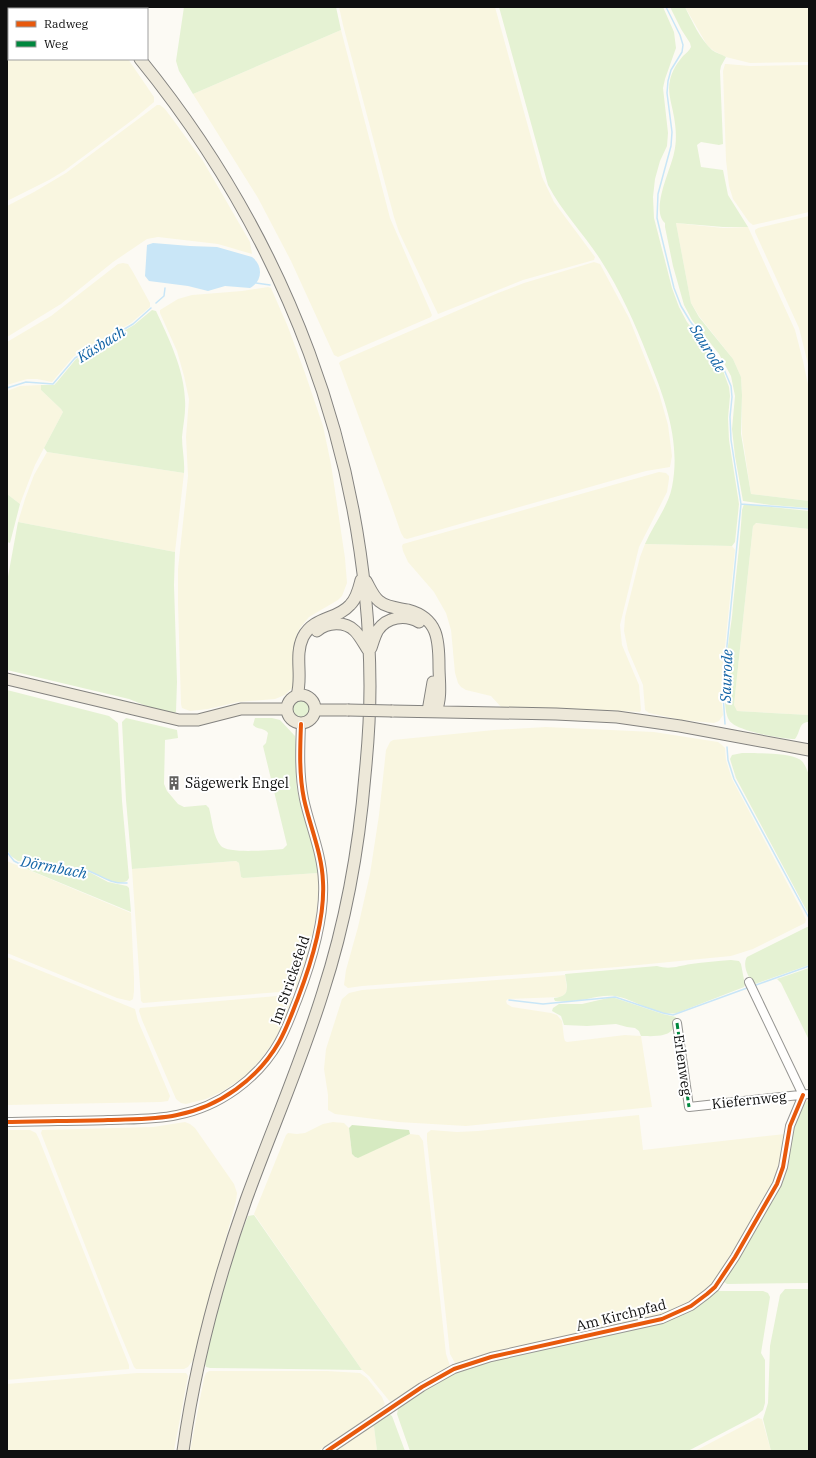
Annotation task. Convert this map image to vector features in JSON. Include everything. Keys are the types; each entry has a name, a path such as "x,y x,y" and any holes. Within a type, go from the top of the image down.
{"main road":[{"path":"141,60 182,113 223,174 258,237 288,301 314,365 335,434 354,516 363,575 369,652 369,718 362,815 356,856 336,951 322,998 246,1200 224,1265 201,1354 183,1451"},
{"path":"363,575 374,596 380,602 392,607 415,612 432,625 439,642 439,700 432,711"},
{"path":"301,695 299,686 299,656 303,637 316,623 342,611 351,604 363,575"},
{"path":"369,652 378,630 387,622 400,618 408,618 421,624 430,635 433,648 432,711"},
{"path":"301,695 304,683 306,653 310,638 320,628 327,625 336,624 349,627 359,636 369,652"},
{"path":"7,679 178,720 198,720 241,709 286,708"},
{"path":"439,692 444,700 462,712"},
{"path":"301,695 313,701 316,710 315,714 309,721 301,724 292,721 286,708 290,700 301,695"},
{"path":"316,710 571,714 618,717 680,726 809,750"}],"street":[{"name":"Im Strickefeld","path":"7,1122 152,1118 188,1113 208,1105 233,1091 254,1074 271,1054 285,1031 300,994 314,948 323,899 321,859 302,788 301,724"},
{"path":"749,982 806,1094"},
{"name":"Erlenweg","path":"677,1023 689,1107"},
{"name":"Am Kirchpfad","path":"327,1451 422,1387 465,1365 508,1353 662,1318 681,1311 699,1301 715,1286 728,1268 773,1193 781,1175 790,1126 798,1105 806,1094"},
{"name":"Kiefernweg","path":"689,1107 806,1094"}],"shaded area":[{"path":"339,7 495,7 542,177 554,202 595,257 594,260 523,280 438,314 399,232 394,217"},
{"path":"685,7 809,7 809,62 750,63 726,57 714,51 707,45"},
{"path":"7,24 8,60 129,60 154,97 154,102 64,171 7,201"},
{"path":"341,30 390,218 432,315 431,317 338,357 334,355 291,261 258,198 193,94"},
{"path":"725,64 750,66 809,65 809,212 753,225 749,222 733,199 729,186 726,160 723,71"},
{"path":"157,105 160,105 165,109 203,161 250,242 252,254 218,244 158,237 147,239 113,262 61,304 7,337 7,206 66,173"},
{"path":"809,216 809,368 799,328 755,230"},
{"path":"676,223 723,228 748,227 795,330 803,361 809,389 809,501 751,494 742,434 741,377 733,359 699,316 691,303"},
{"path":"594,262 600,264 629,318 659,393 668,425 672,456 670,467 646,471 407,539 404,538 339,363 498,293 524,283"},
{"path":"118,264 128,264 133,272 150,303 150,307 131,323 74,356 52,382 27,379 7,385 7,342 51,316"},
{"path":"268,287 271,288 288,327 323,426 331,464 345,558 347,583 342,596 338,600 309,617 300,628 293,649 293,684 292,688 285,695 275,699 238,702 208,709 190,711 182,708 181,704 178,604 178,569 188,476 186,437 189,399 177,351 160,310 178,299 192,295 242,291"},
{"path":"41,385 41,390 63,412 35,465 20,504 7,494 7,391 20,386"},
{"path":"47,452 184,473 175,552 18,522 34,475"},
{"path":"659,472 666,473 669,476 667,492 639,547 620,625 622,645 639,685 640,712 586,709 502,708 491,696 466,690 461,687 455,673 451,630 446,613 434,592 408,562 403,551 403,544"},
{"path":"754,523 809,529 809,715 737,711 735,709 734,705"},
{"path":"645,544 732,546 735,550 723,666 721,694 723,715 719,721 714,723 682,720 649,713 645,710 643,685 628,650 624,631 625,617 640,557"},
{"path":"546,727 654,732 718,742 722,745 725,748 726,760 732,779 802,911 806,920 805,923 753,949 731,956 618,967 348,988 344,985 346,970 358,927 370,874 379,815 386,750 390,742 393,740 494,730"},
{"path":"7,861 131,913 134,978 133,999 130,1001 117,998 7,953"},
{"path":"236,861 239,863 241,877 243,878 318,873 319,889 316,917 306,959 296,988 293,991 143,1003 141,1001 132,869"},
{"path":"7,957 135,1009 138,1021 170,1096 168,1101 7,1105"},
{"path":"565,975 567,990 561,997 508,999 506,1001 507,1004 512,1007 557,1015 562,1021 564,1038 567,1042 625,1035 641,1036 652,1107 466,1126 398,1122 335,1114 328,1110 328,1095 324,1069 326,1049 342,999 349,993 362,990"},
{"path":"288,995 292,997 293,1000 274,1041 248,1074 223,1091 206,1099 186,1104 181,1103 176,1099 142,1020 139,1011 140,1008"},
{"path":"639,1115 643,1150 785,1134 778,1174 762,1207 713,1285 689,1304 661,1316 459,1364 455,1363 450,1354 427,1133 431,1130 457,1132 478,1131"},
{"path":"185,1122 195,1128 234,1184 237,1193 236,1201 193,1360 188,1367 184,1369 136,1369 112,1314 41,1133 42,1130 153,1127"},
{"path":"333,1122 344,1123 349,1128 352,1154 357,1158 410,1134 419,1135 423,1141 446,1354 450,1366 448,1369 391,1403 369,1376 362,1370 254,1214 286,1135 288,1133 305,1133 323,1124"},
{"path":"7,1130 30,1130 36,1133 129,1365 129,1369 7,1380"},
{"path":"209,1371 327,1371 360,1373 367,1378 382,1397 385,1404 378,1411 318,1451 190,1451 204,1378 206,1373"},
{"path":"137,1373 186,1373 188,1376 174,1451 7,1451 7,1384"},
{"path":"758,1418 762,1419 771,1451 695,1451"},
{"path":"370,1424 374,1427 377,1451 332,1451"}],"green space":[{"path":"184,7 336,7 341,30 193,94 179,71 176,61"},
{"path":"499,7 663,7 674,32 676,48 663,88 668,133 667,146 660,161 655,179 653,197 654,218 672,288 679,307 687,322 722,368 729,387 729,440 739,504 735,542 732,546 645,544 664,509 672,487 674,454 670,421 654,373 627,307 594,250 548,185"},
{"path":"670,7 685,7 697,30 708,46 726,57 720,71 723,144 719,145 701,142 697,145 701,167 723,170 728,195 748,227 723,227 676,223 691,303 699,317 733,359 741,377 741,434 751,494 809,501 809,508 743,501 732,429 735,396 731,376 719,354 692,320 684,305 673,266 665,223 661,217 660,209 660,199 676,144 669,85 675,67 691,47"},
{"path":"152,310 156,311 166,332 182,377 185,405 182,437 184,473 47,452 44,448 63,412 41,390 41,385 54,385 76,359 134,325"},
{"path":"7,494 20,504 10,543 7,542"},
{"path":"744,504 809,511 809,529 756,523 753,526 734,705 737,711 809,715 809,722 805,722 801,726 795,739 770,736 740,728 729,720 726,712 726,670 742,510"},
{"path":"18,522 175,552 174,585 177,682 176,712 173,714 164,713 129,699 7,670 7,582"},
{"path":"7,690 109,716 118,723 122,801 129,878 127,881 110,881 82,868 18,861 11,856 7,850"},
{"path":"301,698 309,701 312,709 309,717 301,720 293,717 290,709 293,701"},
{"path":"126,718 177,730 178,738 165,740 164,784 167,791 178,804 184,807 206,805 209,808 214,833 221,846 232,850 241,851 283,849 287,845 263,746 266,743 268,733 265,730 257,728 253,725 255,718 272,718 280,720 295,736 297,789 314,852 318,873 243,878 241,877 239,863 236,861 132,869 126,800 122,722"},
{"path":"742,753 771,754 794,757 802,762 809,775 809,915 736,778 730,759 732,755"},
{"path":"22,864 82,870 108,882 127,886 129,888 131,912 22,867"},
{"path":"809,927 809,965 755,984 752,982 745,968 747,957"},
{"path":"731,960 739,961 741,964 745,985 744,987 677,1013 669,1014 653,1010 630,1000 615,996 567,1001 555,1001 554,999 563,995 567,990 565,974 657,966 670,968 696,963"},
{"path":"809,968 809,1040 781,983 777,979"},
{"path":"608,998 615,998 676,1017 674,1027 672,1031 664,1035 641,1036 639,1031 635,1028 616,1024 587,1026 564,1025 561,1016 552,1011 553,1008 559,1004 582,1004"},
{"path":"809,1099 809,1283 727,1284 724,1282 724,1279 749,1240 780,1185 790,1135 801,1107"},
{"path":"352,1125 409,1130 410,1134 358,1158 352,1154 349,1128"},
{"path":"254,1215 362,1370 206,1367 205,1364 211,1333 229,1266 248,1216"},
{"path":"785,1289 809,1289 809,1451 771,1451 763,1419 768,1403 770,1346 780,1295"},
{"path":"715,1291 763,1291 768,1293 770,1297 761,1353 765,1360 765,1403 763,1410 757,1415 688,1451 410,1451 397,1414 398,1409 402,1404 439,1380 476,1364 648,1325"},
{"path":"389,1414 392,1416 405,1451 377,1451 374,1427 370,1424"}],"water":[{"path":"153,243 217,247 252,257 256,260 260,268 259,277 250,288 225,286 208,291 188,286 149,281 145,276 147,245"}],"waterway":[{"name":"Saurode","path":"666,7 680,35 683,45 682,52 671,70 668,81 667,93 672,132 671,146 658,194 657,218 674,288 681,306 723,367 731,386 731,440 741,504 725,666 723,694 725,724"},
{"path":"256,283 270,285"},
{"name":"Käsbach","path":"156,303 164,296 165,288"},
{"name":"Käsbach","path":"7,388 26,382 53,384 75,358 133,324 151,308"},
{"path":"741,504 809,509"},
{"name":"Saurode","path":"727,747 728,760 734,779 809,918"},
{"name":"Dörmbach","path":"7,852 14,861 18,863 82,869 114,882 127,883"},
{"path":"756,985 809,966"},
{"path":"509,1000 543,1004 615,997 673,1015 747,988"}],"marked path":[{"path":"677,1023 689,1107"}],"cycle path":[{"path":"7,1122 151,1119 168,1117 193,1111 222,1098 236,1089 249,1079 270,1055 279,1042 303,985 316,941 322,911 322,871 318,850 306,809 301,781 301,724"},
{"path":"327,1451 422,1387 454,1369 491,1357 662,1319 691,1306 715,1287 735,1257 777,1184 783,1167 790,1126 803,1095"}],"place":[{"name":"Sägewerk Engel","path":"174,783"}]}
